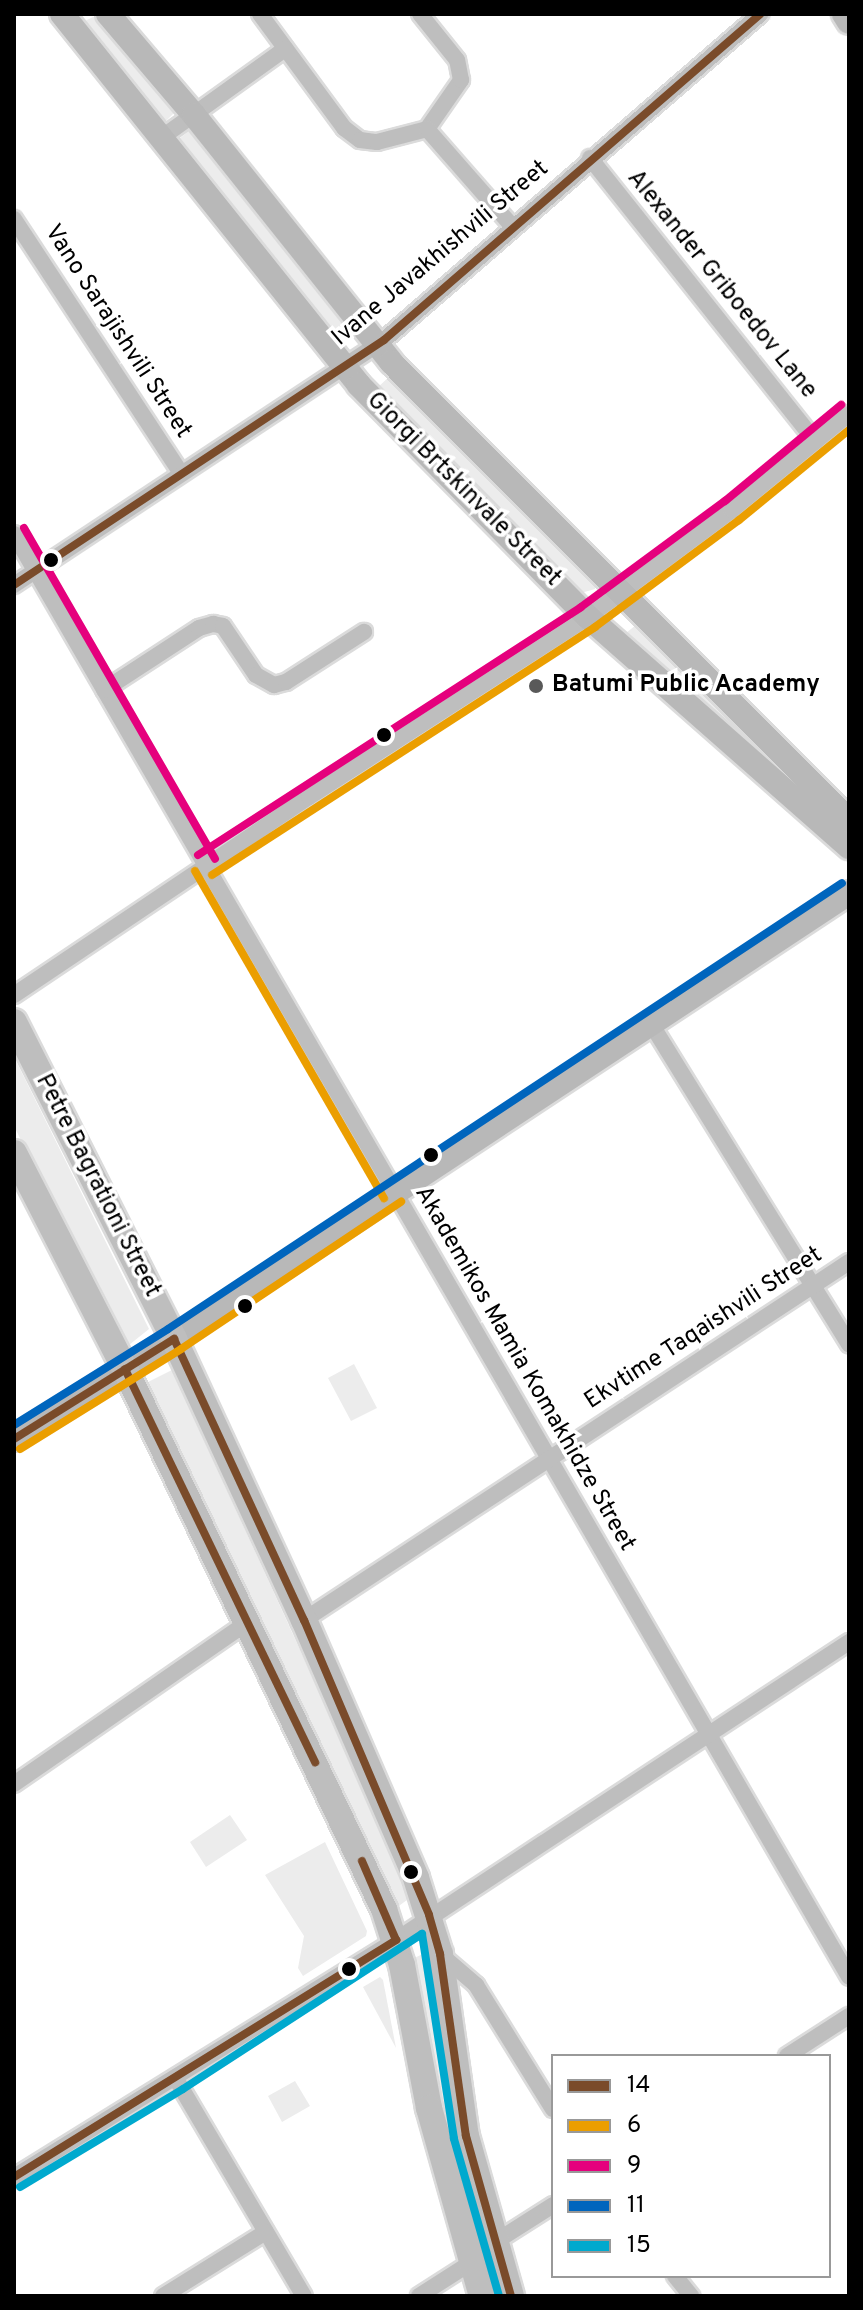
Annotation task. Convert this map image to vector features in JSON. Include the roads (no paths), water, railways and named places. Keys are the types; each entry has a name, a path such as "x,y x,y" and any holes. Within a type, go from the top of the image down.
{"main road":[{"name":"Petre Bagrationi Street","path":"14,1022 174,1339 304,1620 429,1915 440,1954 466,2136 511,2296"},
{"path":"14,1153 125,1369 248,1622 396,1940 429,2108 482,2296"}],"street":[{"name":"Giorgi Brtskinvale Street","path":"108,14 194,115 377,345 495,469 849,821"},
{"path":"260,14 344,128 360,140 377,142 427,129 461,80 457,60 420,14"},
{"name":"Ivane Javakhishvili Street","path":"14,585 180,472 377,345 760,14"},
{"path":"844,14 849,22"},
{"name":"Giorgi Brtskinvale Street","path":"69,16 161,138 345,367 588,617 849,847"},
{"path":"161,138 285,49"},
{"path":"427,129 512,226"},
{"name":"Alexander Griboedov Lane","path":"590,158 815,441"},
{"name":"Vano Sarajishvili Street","path":"14,219 180,472"},
{"path":"14,995 205,865 588,617 732,510 849,414"},
{"name":"Akademikos Mamia Komakhidze Street","path":"14,534 849,1977"},
{"path":"104,690 199,628 213,624 223,626 256,675 274,685 286,682 364,632"},
{"path":"14,1439 174,1339 849,893"},
{"path":"650,1022 849,1344"},
{"name":"Ekvtime Taqaishvili Street","path":"304,1620 849,1262"},
{"path":"14,1784 248,1622"},
{"path":"14,2177 176,2079 304,1994 396,1940 429,1915 849,1642"},
{"path":"440,1954 476,1985 551,2106"},
{"path":"790,2054 849,2016"},
{"path":"176,2079 304,2296"},
{"path":"495,2242 551,2206"},
{"path":"163,2296 266,2232"},
{"path":"419,2296 472,2262"},
{"path":"677,2278 691,2296"}],"place":[{"name":"Batumi Public Academy","path":"536,686"}]}
